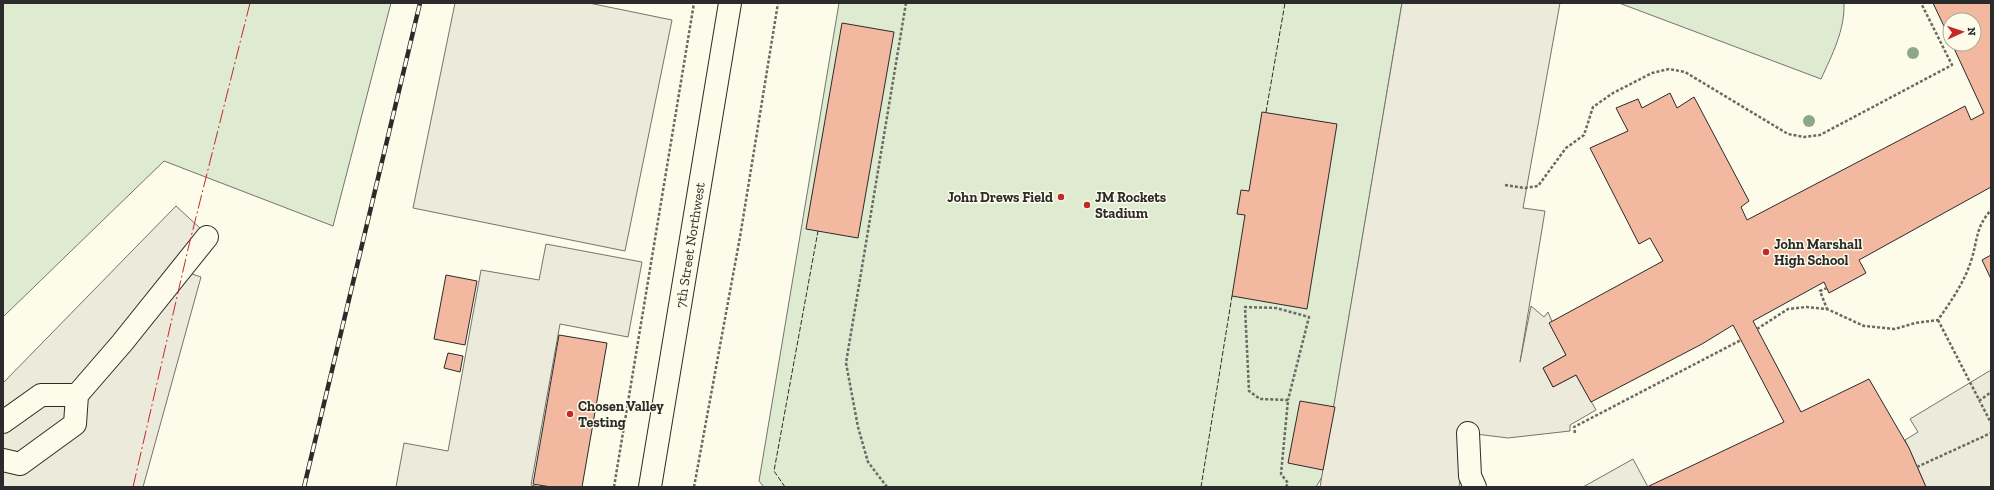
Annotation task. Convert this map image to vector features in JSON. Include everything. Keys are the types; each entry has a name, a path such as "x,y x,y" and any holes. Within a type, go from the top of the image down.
{"main road":[{"name":"7th Street Northwest","path":"650,487 730,3"},
{"path":"3,460 20,464 75,424 77,395 122,343 207,237"},
{"path":"3,422 41,394 77,395"},
{"path":"1468,433 1470,476 1475,487"}],"path":[{"path":"614,487 694,3"},
{"path":"694,487 740,238 778,3"},
{"path":"886,487 868,462 858,427 846,363 906,3"},
{"path":"1505,185 1525,188 1538,186 1566,148 1584,135 1593,107 1613,93 1652,73 1668,69 1685,72 1788,134 1804,137 1820,135 1952,65 1921,3"},
{"path":"1757,329 1788,309 1807,307 1828,309 1864,326 1895,329 1915,323 1938,320 1961,287 1971,261 1981,221 1991,210"},
{"path":"1827,288 1820,291 1828,309"},
{"path":"1286,487 1288,483 1281,474 1288,400 1309,317 1276,308 1246,306 1249,391 1260,399 1288,400"},
{"path":"1938,320 1991,423"},
{"path":"1575,432 1574,426 1741,340"},
{"path":"1979,401 1991,392"},
{"path":"1917,467 1991,434"}],"green space":[{"path":"3,3 391,3 333,226 164,161 3,317"},
{"name":"JM Rockets Stadium","path":"839,3 1402,3 1322,477 1316,487 764,487 759,481"},
{"path":"1619,3 1844,3 1844,13 1840,33 1821,79"}],"shaded area":[{"path":"455,3 589,3 672,20 625,251 413,208"},
{"path":"1402,3 1560,3 1523,208 1545,211 1520,362 1531,306 1544,317 1548,312 1566,355 1543,368 1553,387 1576,375 1596,410 1570,425 1570,431 1508,438 1468,433 1459,487 1320,487"},
{"path":"176,206 201,229 177,269 201,277 143,487 3,487 3,383"},
{"path":"546,244 642,262 628,337 560,324 531,485 540,487 396,487 404,443 448,451 481,270 539,280"},
{"path":"1991,370 1991,487 1926,487 1905,440 1918,432 1910,419"},
{"path":"1633,459 1648,487 1583,487"}],"building":[{"name":"John Marshall High School","path":"1933,3 1991,3 1991,187 1859,260 1866,273 1829,293 1824,282 1753,321 1801,412 1869,379 1909,448 1926,487 1647,487 1784,422 1733,325 1702,344 1591,402 1576,375 1553,387 1543,368 1566,355 1549,323 1663,261 1650,238 1639,244 1590,148 1628,131 1616,108 1638,99 1642,108 1670,93 1677,108 1694,97 1749,201 1741,207 1747,220 1965,106 1971,120 1984,113 1956,52 1982,52 1982,12 1942,12 1942,22"},
{"path":"842,23 894,32 858,238 806,229"},
{"path":"1262,112 1337,124 1307,309 1232,296 1245,215 1237,214 1241,190 1249,191"},
{"path":"1991,255 1991,279 1982,260"},
{"path":"446,275 477,281 465,345 434,339"},
{"name":"Chosen Valley Testing","path":"559,335 607,343 582,487 551,487 533,484"},
{"path":"448,353 463,356 460,372 444,368"},
{"path":"1300,401 1335,407 1323,470 1288,463"}],"railway":[{"path":"304,487 420,3"}],"fence":[{"path":"1266,112 1285,3"},
{"path":"785,487 774,471 818,231"},
{"path":"1201,487 1232,296"}],"power":[{"path":"133,487 189,245 250,3"}],"place":[{"name":"John Drews Field","path":"1061,197"},
{"name":"JM Rockets Stadium","path":"1087,205"},
{"name":"John Marshall High School","path":"1766,252"},
{"name":"Chosen Valley Testing","path":"570,414"}]}
